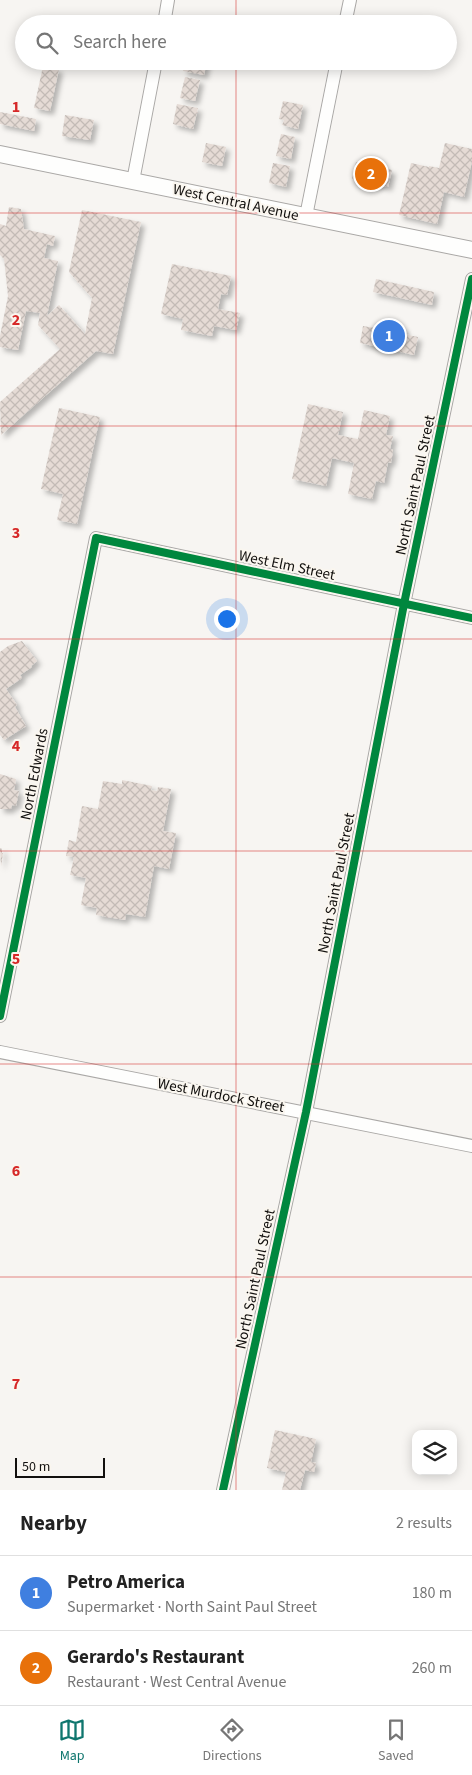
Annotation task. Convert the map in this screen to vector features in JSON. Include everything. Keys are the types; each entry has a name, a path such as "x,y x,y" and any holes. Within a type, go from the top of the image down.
{"main road":[{"name":"West Central Avenue","path":"0,154 472,250"}],"street":[{"path":"166,15 168,0"},
{"path":"347,15 350,0"},
{"path":"133,181 154,70"},
{"path":"306,216 335,70"},
{"name":"North Saint Paul Street","path":"223,1490 306,1112 404,604 472,279"},
{"name":"West Elm Street","path":"96,538 472,618"},
{"name":"North Edwards","path":"0,1016 96,538"},
{"name":"West Murdock Street","path":"0,1052 472,1146"}],"building":[{"path":"42,70 59,70 50,111 34,108"},
{"path":"183,70 205,70 204,75"},
{"path":"185,77 200,80 195,101 180,98"},
{"path":"283,101 303,105 298,129 282,125 284,120 279,119"},
{"path":"177,104 198,108 193,129 173,124"},
{"path":"0,112 36,119 34,131 0,124"},
{"path":"65,115 94,120 90,140 62,136"},
{"path":"281,134 295,137 291,159 276,156"},
{"path":"206,143 226,147 222,166 202,162"},
{"path":"445,143 472,149 472,161 464,197 444,192 437,224 399,215 411,163 439,168"},
{"path":"356,162 392,170 388,187 352,179"},
{"path":"273,163 290,166 286,187 269,183"},
{"path":"9,207 21,209 24,229 55,236 53,246 47,244 44,258 58,261 47,316 59,305 85,334 92,298 69,272 82,210 141,222 113,354 96,351 1,435 0,402 60,349 38,325 40,313 26,311 18,350 0,347 0,336 8,296 4,259 0,255 0,224 6,226"},
{"path":"172,264 231,276 227,295 221,294 218,309 240,313 236,330 214,326 212,336 181,330 183,319 161,314"},
{"path":"376,279 434,292 432,305 373,292"},
{"path":"376,323 405,329 404,334 418,337 414,355 360,343 363,326 375,328"},
{"path":"308,404 343,412 338,435 358,439 364,410 390,416 386,435 393,436 390,449 393,450 391,463 388,462 384,483 376,481 372,499 348,494 354,463 332,458 326,486 292,479"},
{"path":"59,408 100,417 77,524 57,520 63,494 41,489"},
{"path":"22,641 37,661 20,675 22,678 6,689 17,705 15,707 26,726 4,740 0,735 0,652 8,646"},
{"path":"0,774 16,779 14,790 19,791 16,806 12,805 11,809 0,809"},
{"path":"122,780 152,786 151,790 157,791 158,787 171,789 163,831 176,833 169,869 154,866 145,917 126,914 125,920 96,915 97,908 81,905 86,878 70,875 74,857 66,856 69,840 76,842 82,806 98,809 103,781 122,784"},
{"path":"0,848 3,853 1,867"},
{"path":"275,1430 316,1439 311,1462 316,1463 314,1472 305,1470 300,1490 282,1490 286,1472 267,1468"}],"cycle path":[{"path":"223,1490 306,1112 404,604 472,279"},
{"path":"0,1016 96,538 472,618"}],"place":[{"name":"Gerardo's Restaurant","path":"371,174"},
{"name":"Petro America","path":"389,336"}]}
